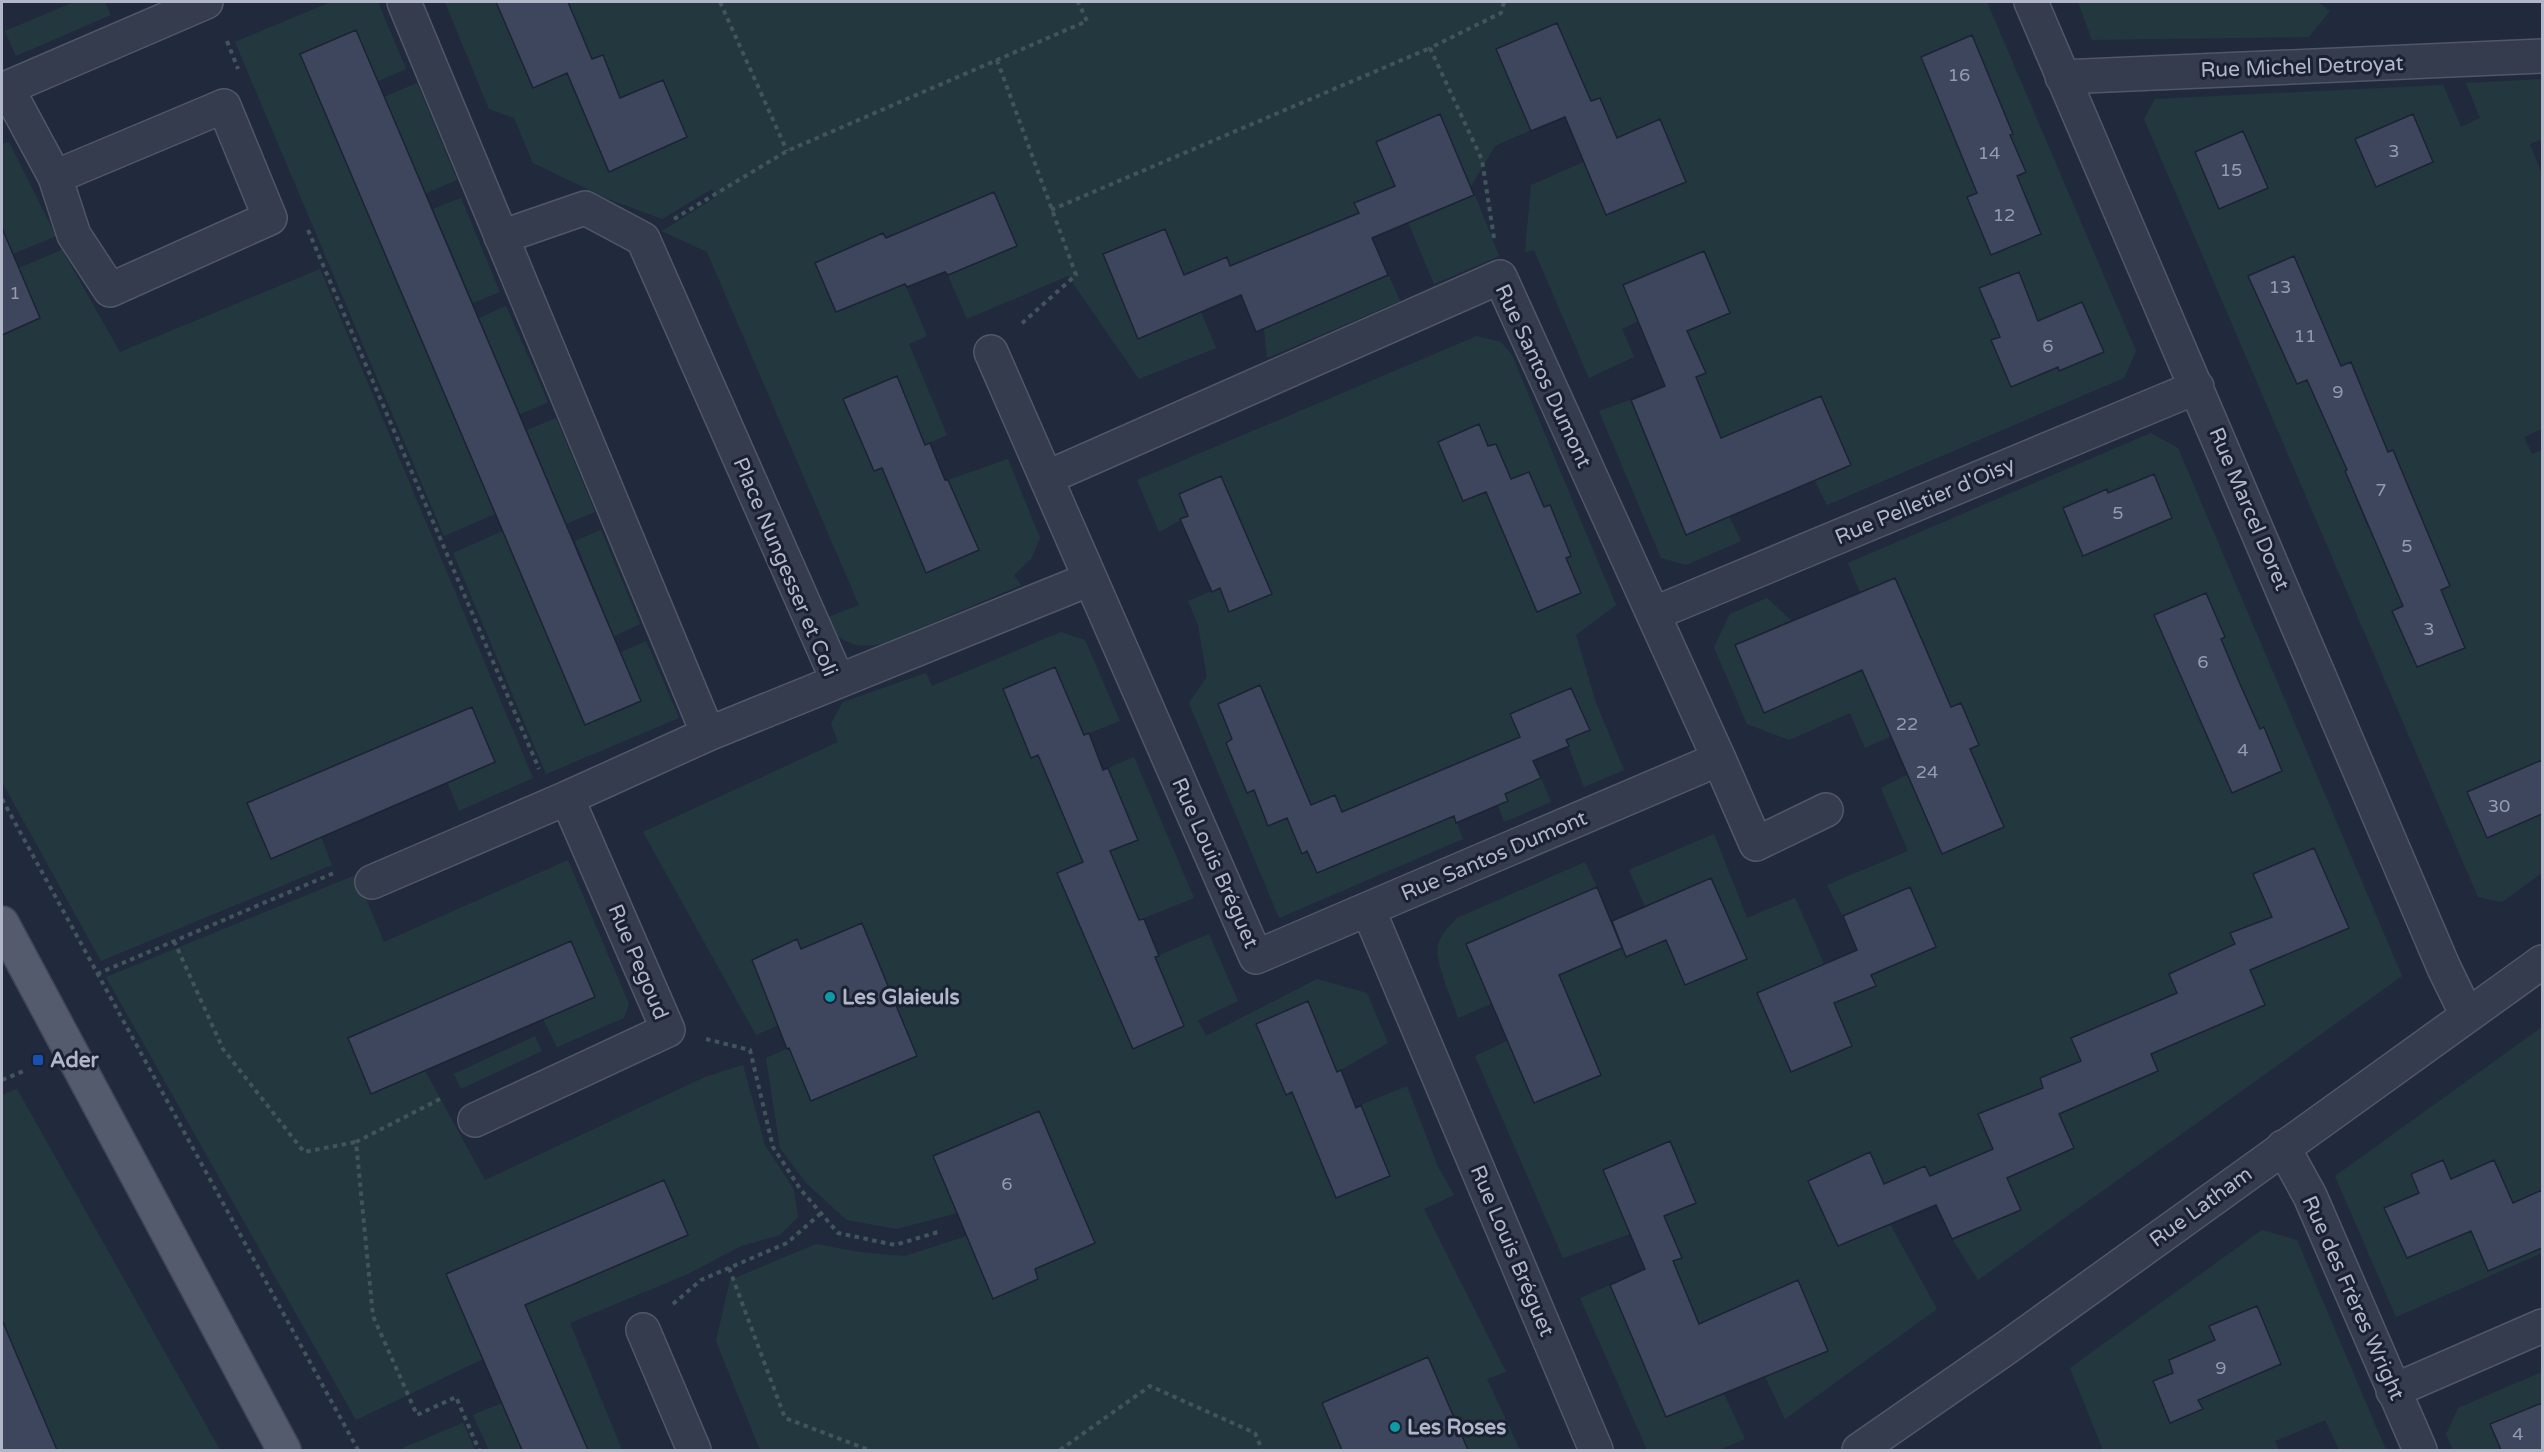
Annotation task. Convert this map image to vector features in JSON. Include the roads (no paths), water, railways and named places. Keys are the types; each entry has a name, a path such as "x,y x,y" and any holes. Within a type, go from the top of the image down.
{"main road":[{"path":"2,923 284,1450"}],"street":[{"path":"55,177 224,106 270,218 110,290 74,235 55,177 4,89 206,2"},
{"path":"372,882 708,734 404,2"},
{"name":"Rue Marcel Doret","path":"2031,2 2435,946 2467,1015"},
{"name":"Rue Michel Detroyat","path":"2062,77 2542,56"},
{"name":"Place Nungesser et Coli","path":"501,237 585,208 643,239 838,681 708,734"},
{"name":"Rue Santos Dumont","path":"1046,478 1500,277 1756,844 1826,810"},
{"name":"Rue Louis Bréguet","path":"991,352 1256,957 1368,909 1596,1450"},
{"name":"Rue Pelletier d'Oisy","path":"1653,614 2197,387"},
{"path":"838,681 1090,579"},
{"name":"Rue Santos Dumont","path":"1368,909 1719,759"},
{"name":"Rue Pegoud","path":"475,1120 668,1030 567,798"},
{"name":"Rue Latham","path":"1858,1450 2006,1348 2542,962"},
{"name":"Rue des Frères Wright","path":"2283,1147 2310,1196 2420,1450"},
{"path":"2393,1391 2542,1326"},
{"path":"644,1330 694,1450"}],"place":[{"name":"Les Glaieuls","path":"830,997"},
{"name":"Ader","path":"38,1060"},
{"name":"Les Roses","path":"1395,1427"}]}
